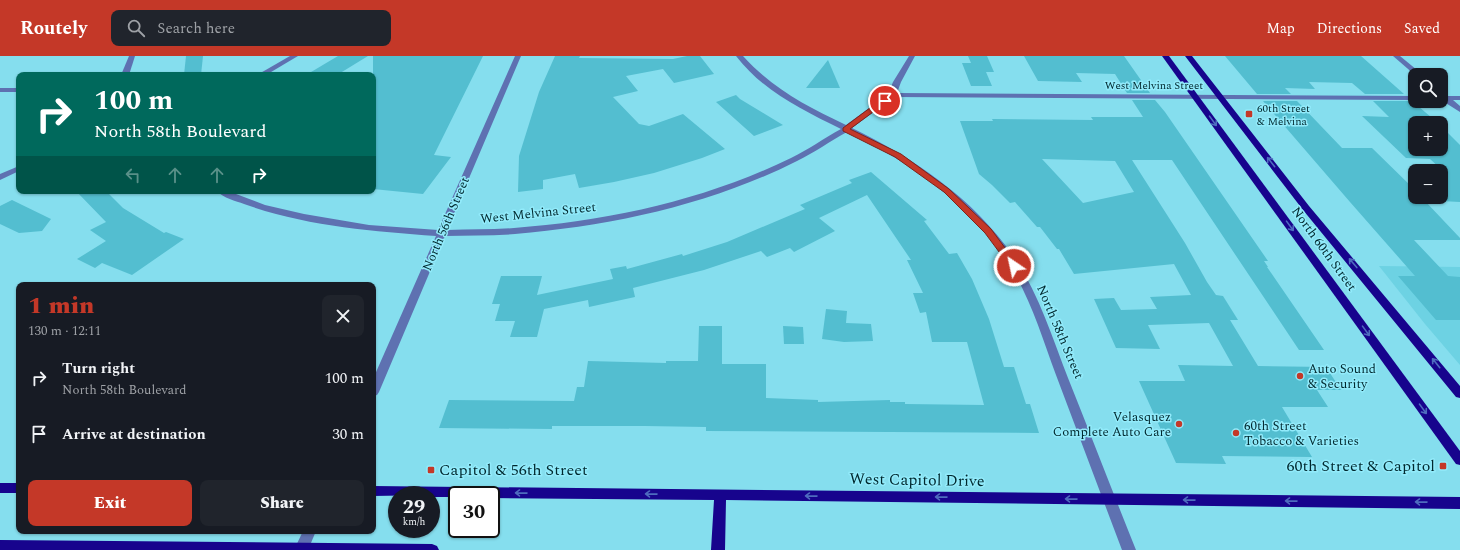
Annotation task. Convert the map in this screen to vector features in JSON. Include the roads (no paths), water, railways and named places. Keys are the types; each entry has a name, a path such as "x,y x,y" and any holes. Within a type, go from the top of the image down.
{"main road":[{"name":"North 60th Street","path":"1165,56 1460,460"},
{"name":"North 60th Street","path":"1188,56 1306,208 1460,394"},
{"path":"0,488 16,488"},
{"name":"West Capitol Drive","path":"376,491 1460,503"},
{"path":"718,550 720,495"},
{"path":"0,546 432,550"}],"street":[{"path":"126,72 132,56"},
{"path":"266,72 295,56"},
{"name":"North 56th Street","path":"376,385 518,56"},
{"name":"North 58th Street","path":"739,56 763,81 797,105 898,156 947,190 988,231 1006,253 1022,278 1036,308 1129,550"},
{"path":"892,95 912,56"},
{"path":"1396,56 1411,68"},
{"path":"0,90 16,90"},
{"name":"West Melvina Street","path":"227,194 278,211 326,222 406,233 442,234 524,230 562,226 621,216 674,204 748,181 778,169 807,154 892,95 1408,98"},
{"path":"1448,97 1460,98"},
{"path":"1448,100 1460,110"},
{"path":"0,177 16,169"},
{"path":"302,549 309,534"}],"place":[{"name":"60th Street & Melvina","path":"1249,114"},
{"name":"Auto Sound & Security","path":"1300,376"},
{"name":"Velasquez Complete Auto Care","path":"1179,424"},
{"name":"60th Street Tobacco & Varieties","path":"1236,433"},
{"name":"60th Street & Capitol","path":"1443,466"},
{"name":"Capitol & 56th Street","path":"431,470"}]}
